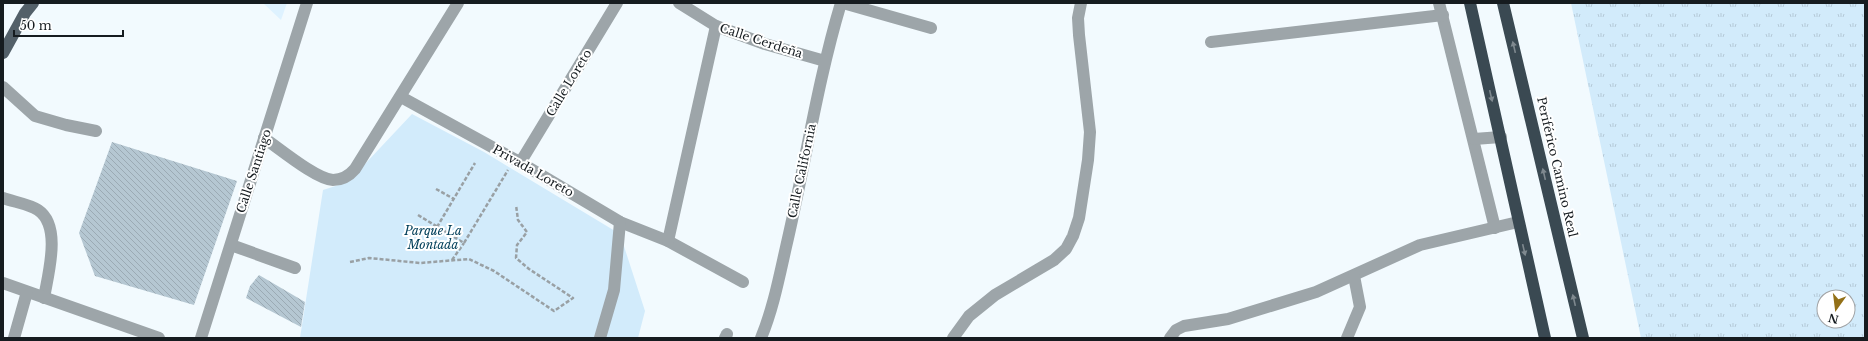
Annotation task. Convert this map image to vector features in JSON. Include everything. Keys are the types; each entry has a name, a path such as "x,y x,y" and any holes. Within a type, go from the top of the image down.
{"highway":[{"path":"1470,3 1545,338"},
{"name":"Periférico Camino Real","path":"1503,3 1583,338"}],"main road":[{"path":"3,53 25,8 33,3"}],"street":[{"name":"Calle Santiago","path":"201,338 307,3"},
{"path":"264,138 319,176 333,180 344,178 355,169 458,3"},
{"name":"Calle Loreto","path":"517,161 618,3"},
{"name":"Calle Cerdeña","path":"679,3 716,26 765,44 825,61"},
{"path":"842,3 931,28"},
{"name":"Calle California","path":"761,338 770,315 792,222 825,61 842,3"},
{"path":"953,338 969,316 995,295 1054,260 1066,249 1074,236 1080,218 1088,160 1090,132 1079,35 1078,18 1081,3"},
{"path":"1439,3 1495,228"},
{"path":"1211,42 1443,15"},
{"path":"668,241 716,26"},
{"path":"3,87 35,116 96,131"},
{"name":"Privada Loreto","path":"401,96 517,161 620,222 668,241 743,282"},
{"path":"1474,139 1501,137"},
{"path":"3,198 38,210 46,218 50,228 51,252 44,298"},
{"path":"600,338 614,290 620,222"},
{"path":"1170,338 1176,330 1184,326 1235,317 1316,292 1420,246 1518,222"},
{"path":"231,245 295,268"},
{"path":"1347,338 1360,307 1354,276"},
{"path":"3,283 159,338"},
{"path":"14,338 28,292"}],"path":[{"path":"452,260 517,161"},
{"path":"437,227 476,163"},
{"path":"436,189 454,199"},
{"path":"350,262 369,258 420,263 469,260 494,271 554,311 574,298 529,269 516,258 517,245 527,232 518,220 516,205"},
{"path":"418,215 464,243"}],"shaded area":[{"path":"263,3 287,3 281,20"}],"green space":[{"path":"1571,3 1865,3 1865,338 1641,338"},
{"name":"Parque La Montada","path":"412,114 484,152 620,234 645,311 638,338 300,338 323,190 348,182"}],"building":[{"path":"112,142 237,181 194,305 95,276 79,233"},
{"path":"259,275 305,302 301,327 246,298 250,286"}]}
